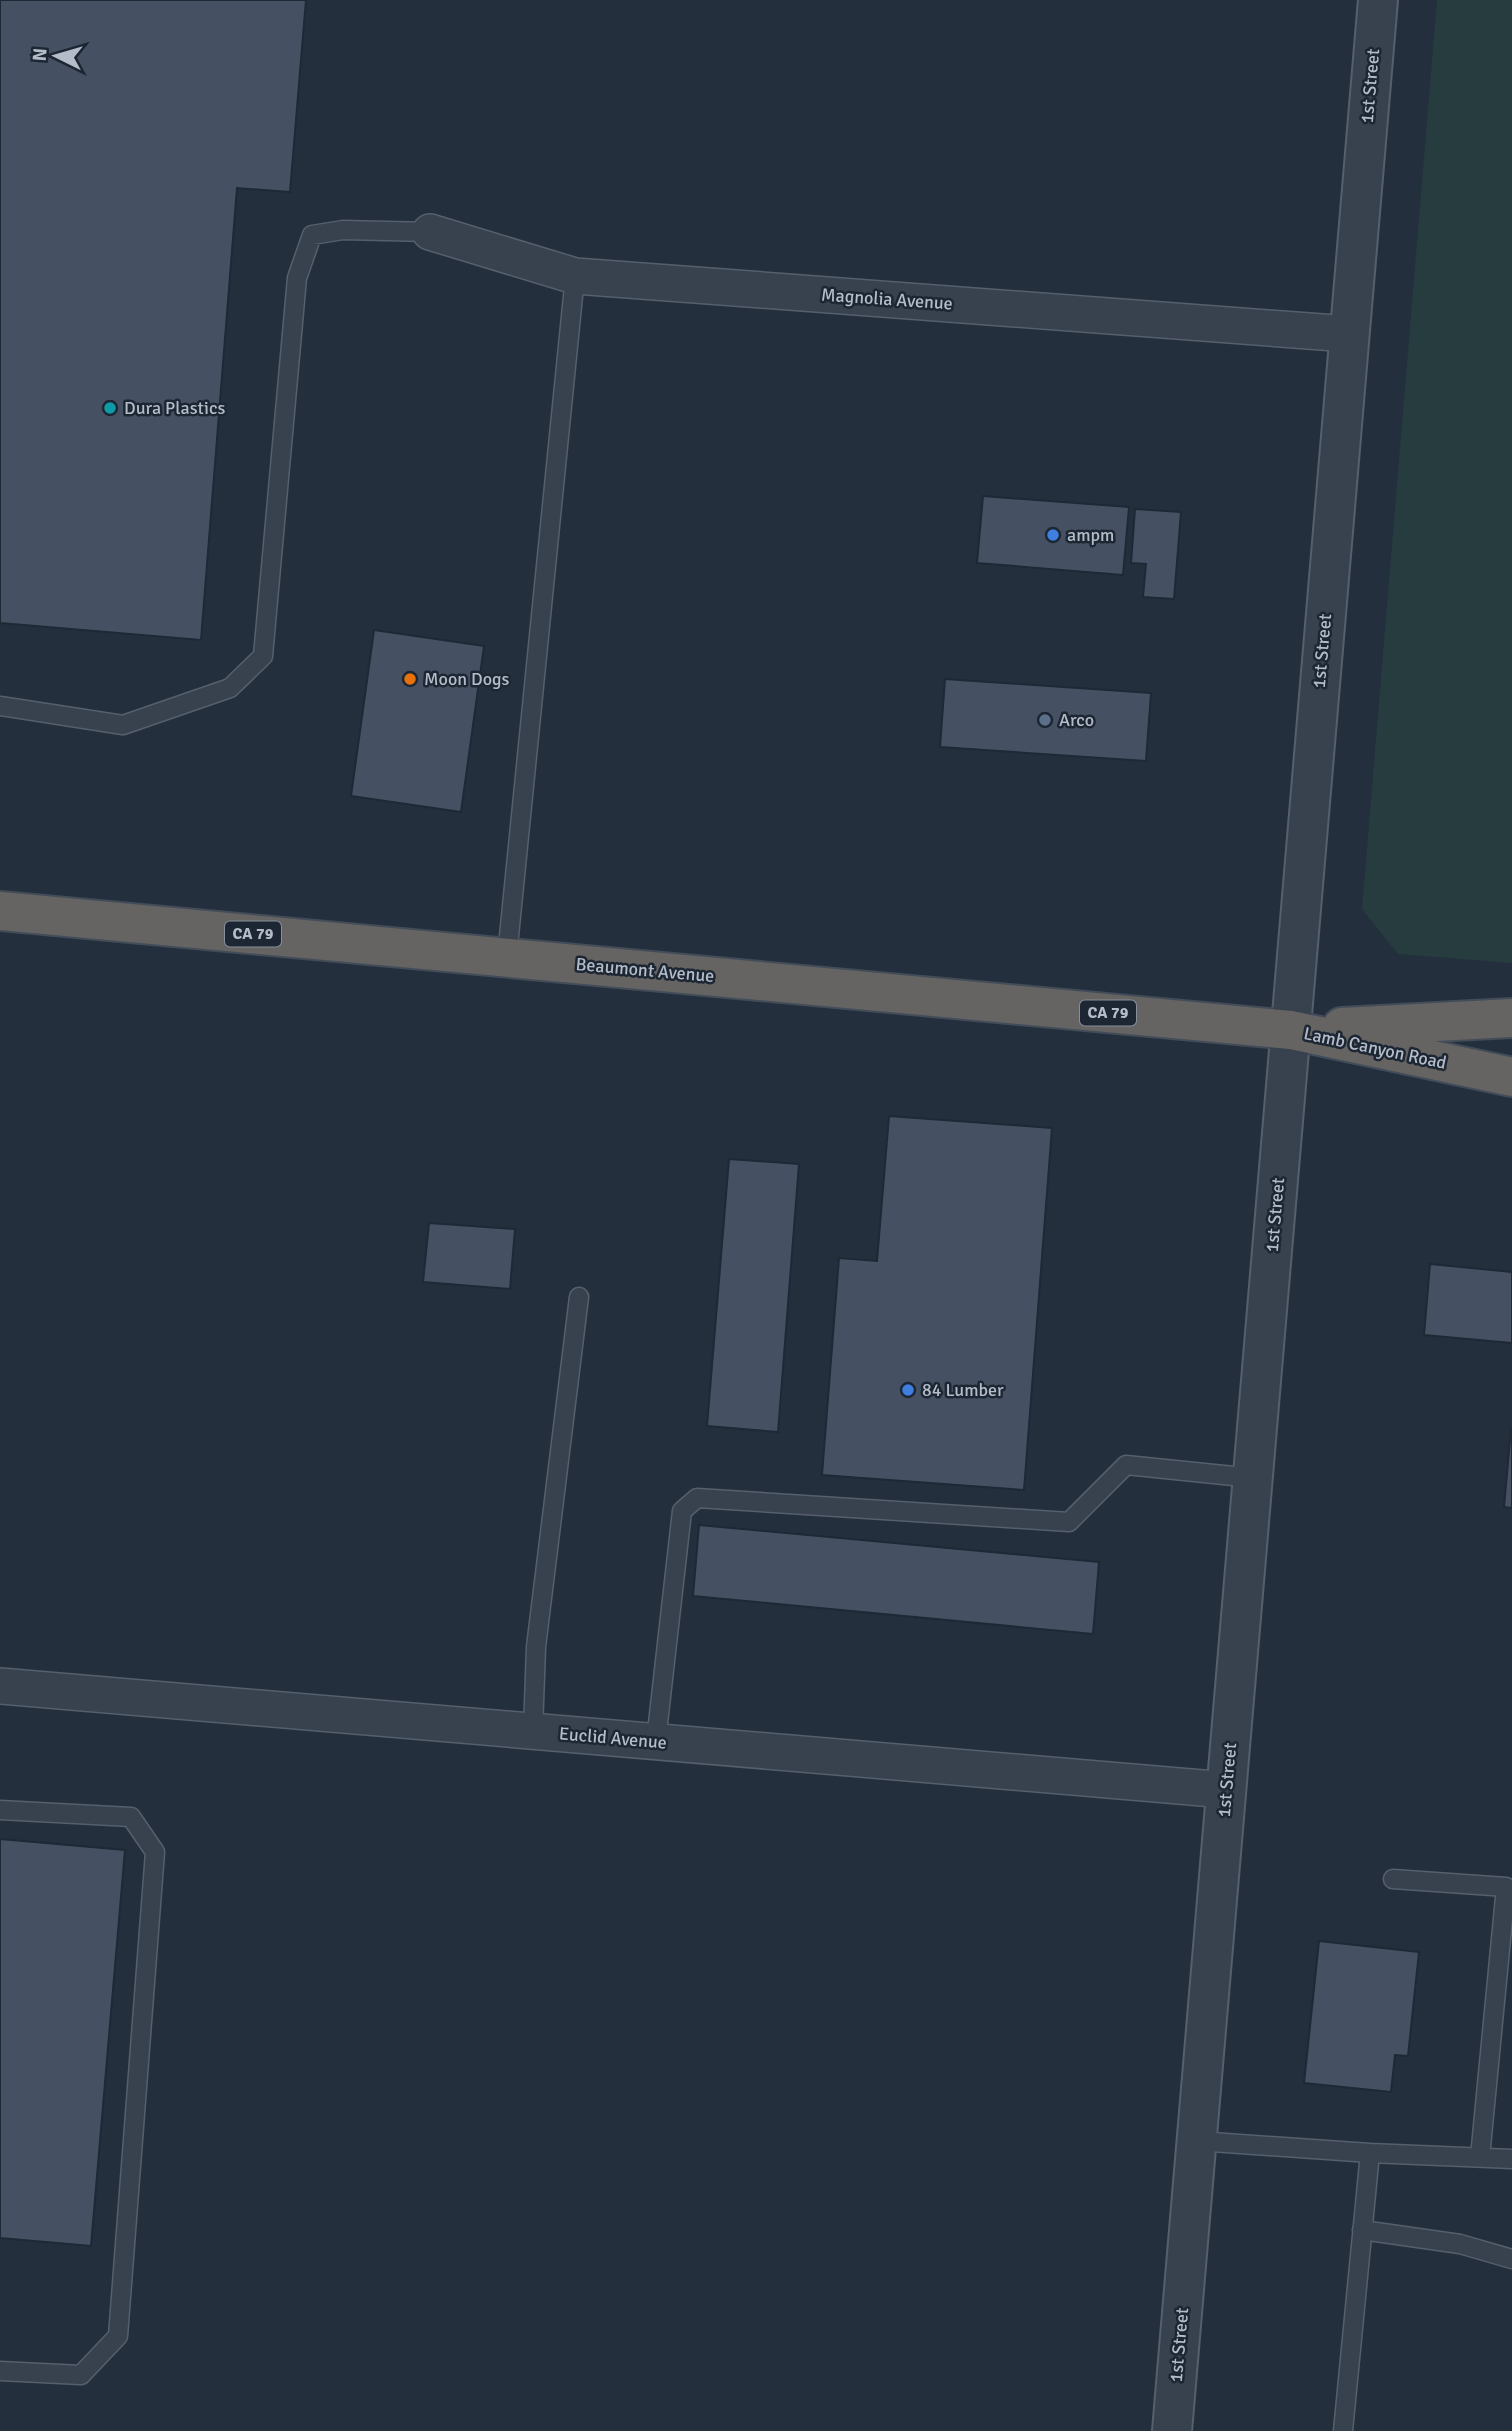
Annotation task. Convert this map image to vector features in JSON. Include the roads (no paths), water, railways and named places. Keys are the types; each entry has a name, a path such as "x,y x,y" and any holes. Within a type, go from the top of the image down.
{"highway":[{"name":"Beaumont Avenue","path":"0,911 1291,1030"},
{"name":"Lamb Canyon Road","path":"1291,1030 1512,1018"},
{"name":"Lamb Canyon Road","path":"1291,1030 1512,1077"}],"street":[{"name":"1st Street","path":"1172,2431 1378,0"},
{"name":"Magnolia Avenue","path":"430,232 575,276 1349,334"},
{"name":"Euclid Avenue","path":"0,1686 1226,1790"}],"lane":[{"path":"0,706 124,725 230,688 263,656 297,278 312,235 343,230 430,232"},
{"path":"507,956 575,276"},
{"path":"533,1731 536,1647 579,1297"},
{"path":"656,1741 682,1511 697,1497 1069,1522 1126,1465 1253,1478"},
{"path":"0,1810 131,1817 155,1853 118,2336 81,2375 0,2371"},
{"path":"1393,1879 1506,1887 1480,2157"},
{"path":"1197,2141 1370,2153 1512,2158"},
{"path":"1343,2431 1370,2153"},
{"path":"1362,2230 1460,2244 1512,2259"}],"place":[{"name":"Dura Plastics","path":"110,408"},
{"name":"ampm","path":"1053,535"},
{"name":"Moon Dogs","path":"410,679"},
{"name":"Arco","path":"1045,720"},
{"name":"84 Lumber","path":"908,1390"}]}
